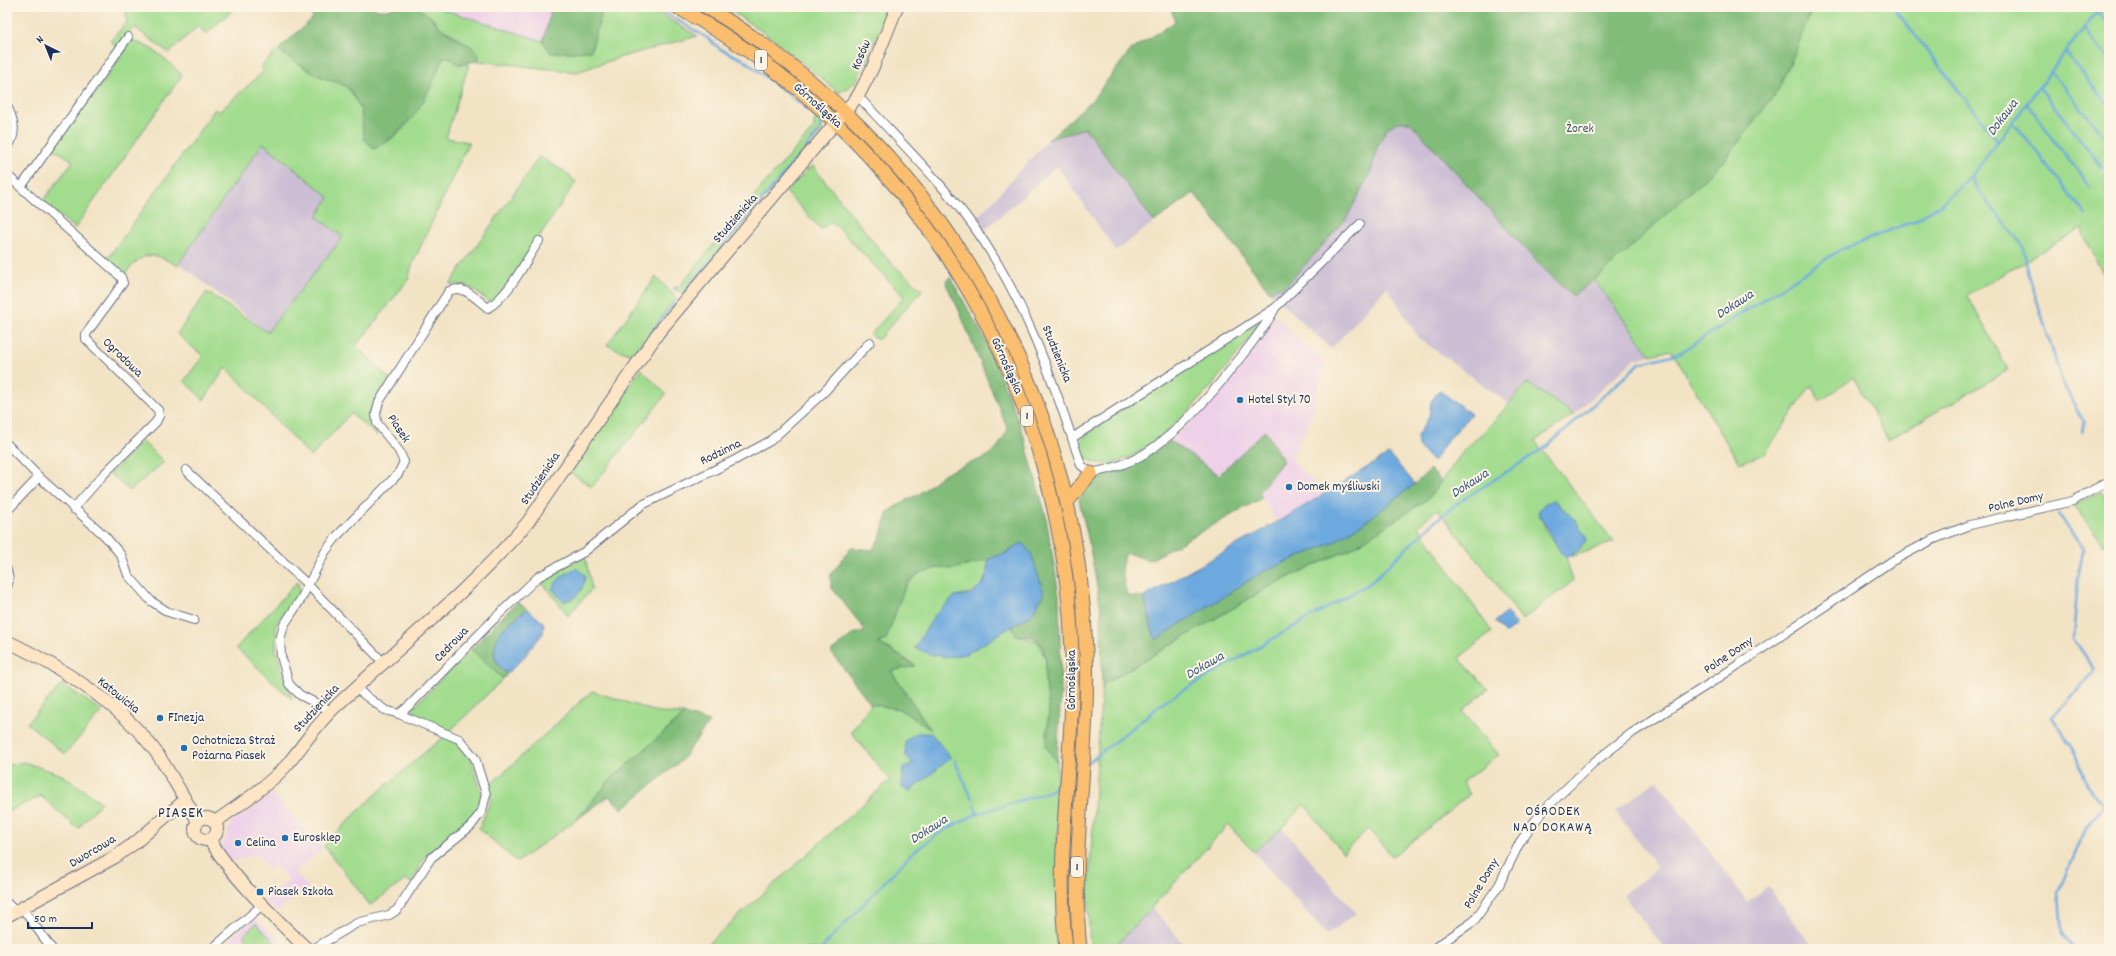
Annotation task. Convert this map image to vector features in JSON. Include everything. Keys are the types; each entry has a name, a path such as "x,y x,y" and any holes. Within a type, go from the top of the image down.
{"main road":[{"name":"Górnośląska","path":"677,7 703,21 764,61 796,86 836,123 882,170 908,200 945,250 980,309 1010,371 1029,421 1046,477 1061,541 1068,583 1072,657 1069,764 1063,886 1066,949"},
{"name":"Górnośląska","path":"706,7 770,48 823,90 846,111 893,161 924,198 956,242 994,305 1034,392 1054,452 1067,502 1076,541 1085,610 1086,677 1077,884 1080,949"},
{"path":"1067,502 1091,473"}],"street":[{"name":"Kosów","path":"846,111 858,96 898,7"},
{"path":"22,187 128,37"},
{"name":"Studzienicka","path":"858,96 942,187 975,228 1001,271 1027,320 1055,387 1081,465 1091,473"},
{"path":"7,106 14,120 14,132 7,149"},
{"name":"Studzienicka","path":"215,822 285,767 331,711 466,587 505,549 528,522 658,333 846,111"},
{"name":"Ogrodowa","path":"7,175 121,277 123,283 86,334 86,340 158,410 159,416 156,422 103,475 73,509"},
{"path":"1072,438 1275,308 1360,224"},
{"name":"Piasek","path":"331,711 294,691 286,675 281,656 280,640 284,625 308,585 325,552 337,536 398,474 404,462 399,451 378,423 376,413 379,402 449,292 456,288 464,290 488,308 494,304 506,291 539,241"},
{"path":"1091,473 1129,462 1149,451 1168,437 1190,416 1245,351 1271,316 1275,308"},
{"name":"Rodzinna","path":"564,562 584,552 642,505 735,460 770,441 824,392 870,342"},
{"path":"7,444 73,509 104,535 120,555 128,575 151,601 168,612 194,620"},
{"path":"186,470 308,585 383,662"},
{"path":"7,511 39,477"},
{"name":"Polne Domy","path":"1434,949 1474,921 1499,885 1520,842 1549,805 1593,763 1632,733 1723,675 1892,561 1927,543 1970,525 2073,501 2109,481"},
{"name":"Cedrowa","path":"399,714 410,705 494,619 538,577 564,562"},
{"path":"7,570 9,580 7,587"},
{"name":"Katowicka","path":"7,641 66,674 122,715 154,749 198,821"},
{"path":"313,949 357,923 390,915 397,910 431,858 471,826 482,811 486,794 475,758 469,749 459,739 399,714 385,710 355,688"},
{"name":"Dworcowa","path":"15,912 115,857 136,842 185,800"},
{"path":"208,818 215,822 216,833 210,840 202,840 196,835 194,828 198,821 208,818"},
{"path":"210,840 222,860 262,905 306,949"},
{"path":"7,903 52,949"},
{"path":"212,949 262,905"}],"shaded area":[{"path":"435,7 552,7 543,41"},
{"path":"1398,122 1410,122 1540,265 1573,296 1594,280 1651,355 1635,359 1574,414 1527,383 1509,404 1419,338 1387,287 1331,349 1269,291 1286,286 1371,172 1377,147 1387,128"},
{"path":"1085,128 1154,222 1116,251 1057,166 986,229 976,219 1048,140"},
{"path":"263,143 329,197 343,237 267,332 179,263"},
{"path":"1275,316 1324,364 1311,417 1291,459 1324,494 1277,523 1259,492 1283,461 1265,431 1219,475 1170,441 1190,422"},
{"path":"1657,780 1747,902 1768,887 1814,949 1665,949 1623,895 1658,868 1615,811"},
{"path":"273,794 322,849 295,872 308,887 276,912 264,901 289,880 275,865 268,869 257,854 231,862 220,846 224,842 232,822"},
{"path":"1282,828 1356,913 1327,935 1254,852"},
{"path":"1151,907 1188,949 1112,949"},
{"path":"255,918 289,949 221,949 239,931"}],"green space":[{"path":"126,7 236,7 206,34 198,26 169,53 134,27 118,48 110,41 127,22"},
{"path":"307,7 373,7 378,10 389,10 392,7 416,7 430,16 442,29 472,47 479,55 478,61 458,64 449,57 443,58 431,86 417,111 399,131 374,149 364,139 361,110 352,93 346,86 314,74 278,50 313,18"},
{"path":"416,7 435,7 543,41 551,53 591,50 603,7 649,7 697,36 618,58 577,72 478,61 478,54 456,36 442,29 430,16"},
{"path":"552,7 603,7 591,51 551,53 543,41"},
{"path":"725,7 890,7 856,82 839,93 772,38"},
{"name":"Żorek","path":"1171,7 1811,7 1812,9 1778,90 1725,160 1605,271 1573,296 1540,265 1410,122 1398,122 1387,128 1377,147 1371,172 1346,219 1286,286 1269,291 1194,193 1154,222 1085,128 1048,140 1092,100 1131,50 1175,22"},
{"path":"1811,7 2109,7 2109,286 2081,229 1967,295 2008,370 1888,440 1853,377 1820,402 1811,385 1765,454 1739,463 1671,350 1651,355 1594,280 1725,160 1778,90"},
{"path":"131,40 152,50 165,59 182,75 75,228 42,202 73,161 53,148 112,70"},
{"path":"278,50 314,74 346,86 352,93 361,110 364,124 374,149 390,140 405,127 443,58 449,57 458,64 469,64 446,138 469,142 413,263 408,280 356,346 390,379 370,412 377,436 351,413 311,457 226,367 204,400 184,381 203,356 177,334 207,292 267,332 343,237 317,217 329,197 263,143 177,266 161,258 149,256 143,257 131,266 125,274 120,275 106,261 215,109 219,112 264,71 260,67"},
{"path":"820,115 824,121 821,132 684,294 673,288 679,287 758,191 814,128 814,121"},
{"path":"539,157 564,171 576,182 501,293 491,303 468,286 450,284"},
{"path":"812,165 889,261 922,290 878,340 870,335 904,297 832,221 821,229 786,192"},
{"path":"656,277 676,297 634,356 607,345"},
{"path":"950,277 986,341 1021,427 1045,512 1059,595 1061,689 1057,762 1046,747 1049,709 1045,680 1046,660 1042,646 1034,637 1016,635 1012,626 1031,615 1022,543 1008,552 975,564 952,569 937,568 918,574 906,584 886,640 879,643 915,666 891,671 931,730 899,709 871,704 831,652 853,634 866,631 831,587 831,574 851,548 872,550 880,538 888,512 899,504 919,494 945,473 986,457 997,448 1008,430 958,308 947,286 946,281"},
{"path":"1262,320 1250,338 1207,391 1180,419 1153,443 1126,459 1101,464 1081,453 1081,441 1089,431"},
{"path":"641,369 666,394 592,487 571,473"},
{"path":"1527,383 1574,414 1535,441 1614,542 1571,557 1587,539 1576,521 1554,500 1538,512 1546,530 1566,558 1573,581 1522,620 1497,584 1437,509 1418,526 1492,632 1459,658 1488,689 1462,711 1499,755 1462,782 1470,794 1393,857 1368,829 1343,853 1304,804 1282,828 1254,852 1228,825 1113,949 1090,949 1088,898 1102,685 1276,583 1352,548 1428,499 1465,449 1488,428"},
{"path":"1265,430 1283,461 1259,492 1262,498 1150,560 1126,553 1121,567 1127,596 1144,597 1155,640 1262,572 1332,543 1369,519 1415,484 1430,469 1441,481 1428,499 1352,548 1276,583 1102,685 1101,609 1089,542 1079,500 1092,480 1137,464 1170,441 1219,475"},
{"path":"142,441 164,462 130,491 110,474"},
{"path":"2101,492 2109,503 2109,551 2074,506"},
{"path":"585,556 592,589 568,616 541,580"},
{"path":"989,559 986,575 981,586 971,592 954,596 966,654 1012,626 1016,635 1038,641 1046,660 1045,680 1049,709 1046,747 1057,762 1060,949 706,949 704,947 890,780 851,732 871,704 899,709 930,729 891,671 915,665 879,643 886,640 896,605 907,584 915,576 925,571 938,568 970,564"},
{"path":"298,581 300,594 276,624 276,651 292,699 236,648"},
{"path":"517,602 527,609 504,631 494,647 494,656 498,665 507,674 503,679 471,649"},
{"path":"471,649 503,679 450,731 408,713"},
{"path":"62,684 102,711 65,754 27,723"},
{"path":"592,691 660,713 685,714 609,781 576,820 517,862 479,828 491,800 490,785"},
{"path":"685,714 709,722 681,761 622,809 609,796 576,820 609,781"},
{"path":"445,736 458,742 471,759 482,793 480,807 467,824 425,856 411,884 407,879 370,905 324,846 382,789"},
{"path":"24,762 62,775 101,802 78,829 41,796 7,812 7,765"},
{"path":"256,923 276,944 271,949 256,949 243,936"}],"water":[{"path":"1439,390 1471,414 1445,444 1433,462 1418,446 1417,436 1429,417 1431,402"},
{"path":"1389,454 1415,484 1369,519 1332,543 1262,572 1155,640 1144,597 1293,513"},
{"path":"1554,500 1576,521 1587,539 1578,551 1566,558 1561,553 1538,512 1545,503"},
{"path":"1022,543 1031,553 1044,594 1031,615 966,654 948,657 933,655 915,648 934,616 955,596 972,594 985,581 989,559 1008,552"},
{"path":"576,568 585,575 585,580 576,596 572,599 563,601 552,589 562,576"},
{"path":"527,609 544,623 543,633 524,657 507,674 502,670 496,660 496,644 503,629"},
{"path":"1507,612 1515,623 1515,626 1505,634 1495,621"},
{"path":"917,733 931,733 951,758 910,791 902,788 903,768 913,763 906,756 905,741"}],"waterway":[{"path":"655,7 709,39 720,49 744,60 819,118 821,121 820,130 804,150"},
{"path":"1893,7 1998,141"},
{"name":"Dokawa","path":"1088,763 1168,699 1370,583 1433,523 1459,502 1546,447 1640,363 1680,353 1840,250 1916,220 1940,205 1970,178 2100,7"},
{"path":"2097,11 2109,25"},
{"path":"2084,28 2109,59"},
{"path":"2065,52 2109,106"},
{"path":"2051,72 2109,141"},
{"path":"2039,87 2103,168"},
{"path":"2027,104 2090,187"},
{"path":"2013,122 2086,215"},
{"path":"685,291 799,156"},
{"path":"1972,176 1974,185 2023,246 2029,275 2063,384 2084,422 2082,431"},
{"path":"634,356 677,300"},
{"path":"2058,513 2083,549 2078,579 2073,638 2095,670 2052,717 2076,753 2088,787 2105,805 2089,823 2059,893 2062,934 2074,949"},
{"path":"955,761 972,799"},
{"name":"Dokawa","path":"821,949 912,853 944,830 977,814 1048,792 1063,781"},
{"path":"974,804 977,814"}],"place":[{"name":"Hotel Styl 70","path":"1240,400"},
{"name":"Domek myśliwski","path":"1289,487"},
{"name":"FInezja","path":"160,718"},
{"name":"Ochotnicza Straż Pożarna Piasek","path":"184,748"},
{"name":"Eurosklep","path":"285,838"},
{"name":"Celina","path":"238,843"},
{"name":"Piasek Szkoła","path":"260,892"}],"district":[{"name":"PIASEK","path":"181,814"},
{"name":"OŚRODEK NAD DOKAWĄ","path":"1553,820"}]}
